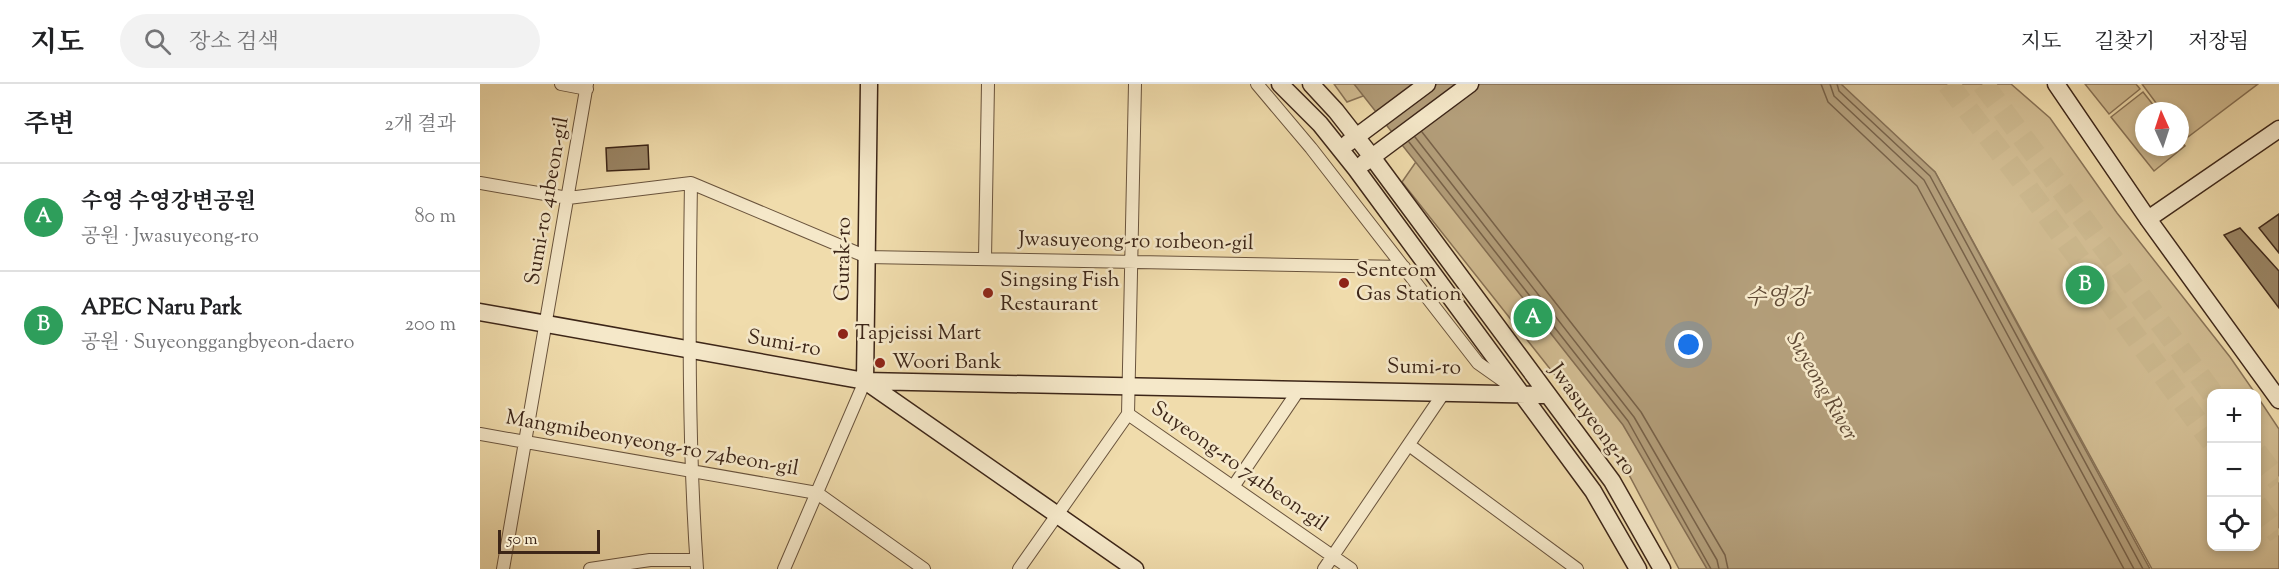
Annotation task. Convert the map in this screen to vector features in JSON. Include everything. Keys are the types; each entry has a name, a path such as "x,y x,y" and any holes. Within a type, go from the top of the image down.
{"main road":[{"name":"Gurak-ro","path":"865,381 869,84"},
{"name":"Jwasuyeong-ro","path":"1280,84 1320,124 1356,169 1523,395 1593,490 1638,569"},
{"name":"Jwasuyeong-ro","path":"1311,84 1372,157 1612,482 1662,569"},
{"path":"1340,149 1427,84"},
{"path":"1356,169 1470,84"},
{"path":"2047,84 2071,107"},
{"path":"2056,84 2148,219 2279,400"},
{"path":"2148,219 2279,129"},
{"name":"Sumi-ro","path":"480,312 865,381 1547,394"},
{"path":"865,381 1135,569"}],"street":[{"path":"561,84 587,86"},
{"path":"985,259 988,84"},
{"name":"Suyeong-ro 741beon-gil","path":"1135,84 1128,414 1351,569"},
{"path":"1257,84 1478,363 1523,395"},
{"name":"Sumi-ro 41beon-gil","path":"503,569 587,86"},
{"path":"480,183 568,198 691,183 867,257"},
{"path":"590,569 650,560 696,565 691,471 689,350 691,183"},
{"name":"Jwasuyeong-ro 101beon-gil","path":"867,257 1404,267"},
{"path":"784,569 865,381"},
{"path":"1233,487 1300,388"},
{"path":"1324,569 1445,391"},
{"path":"1019,569 1128,414"},
{"name":"Mangmibeonyeong-ro 74beon-gil","path":"480,434 817,493"},
{"path":"1408,445 1577,569"},
{"path":"817,493 924,569"}],"shaded area":[{"path":"1334,84 1395,84 1347,102"},
{"path":"1835,84 2011,84 2050,118 2117,213 2230,357 2252,389 2207,389 2207,551 2261,551 2261,402 2279,429 2279,569 2152,569 1935,172"},
{"path":"2085,84 2136,84 2140,89 2109,114"},
{"path":"2142,84 2258,84 2189,136 2189,102 2155,102"},
{"path":"2143,92 2151,102 2135,102 2135,147 2111,117"},
{"path":"1429,143 1519,265 1721,569 1679,569 1619,456 1402,182"},
{"path":"2142,156 2173,156 2154,171"}],"water":[{"name":"수영강","path":"1354,84 1841,84 1935,172 2150,569 1707,569 1623,425"}],"building":[{"path":"648,145 649,169 607,171 606,148"},
{"path":"2279,214 2279,253 2259,228"},
{"path":"2240,228 2279,271 2279,308 2224,235"}],"tunnel":[{"path":"1948,84 2018,175 2207,435"},
{"path":"1983,84 2209,389"},
{"path":"2261,459 2279,482"},
{"path":"2261,511 2279,535"}],"place":[{"name":"Senteom Gas Station","path":"1344,283"},
{"name":"APEC Naru Park","path":"2085,285"},
{"name":"Singsing Fish Restaurant","path":"988,293"},
{"name":"수영 수영강변공원","path":"1533,318"},
{"name":"Tapjeissi Mart","path":"843,334"},
{"name":"Woori Bank","path":"880,363"}],"water label":[{"name":"Suyeong River","path":"1821,387"}]}
